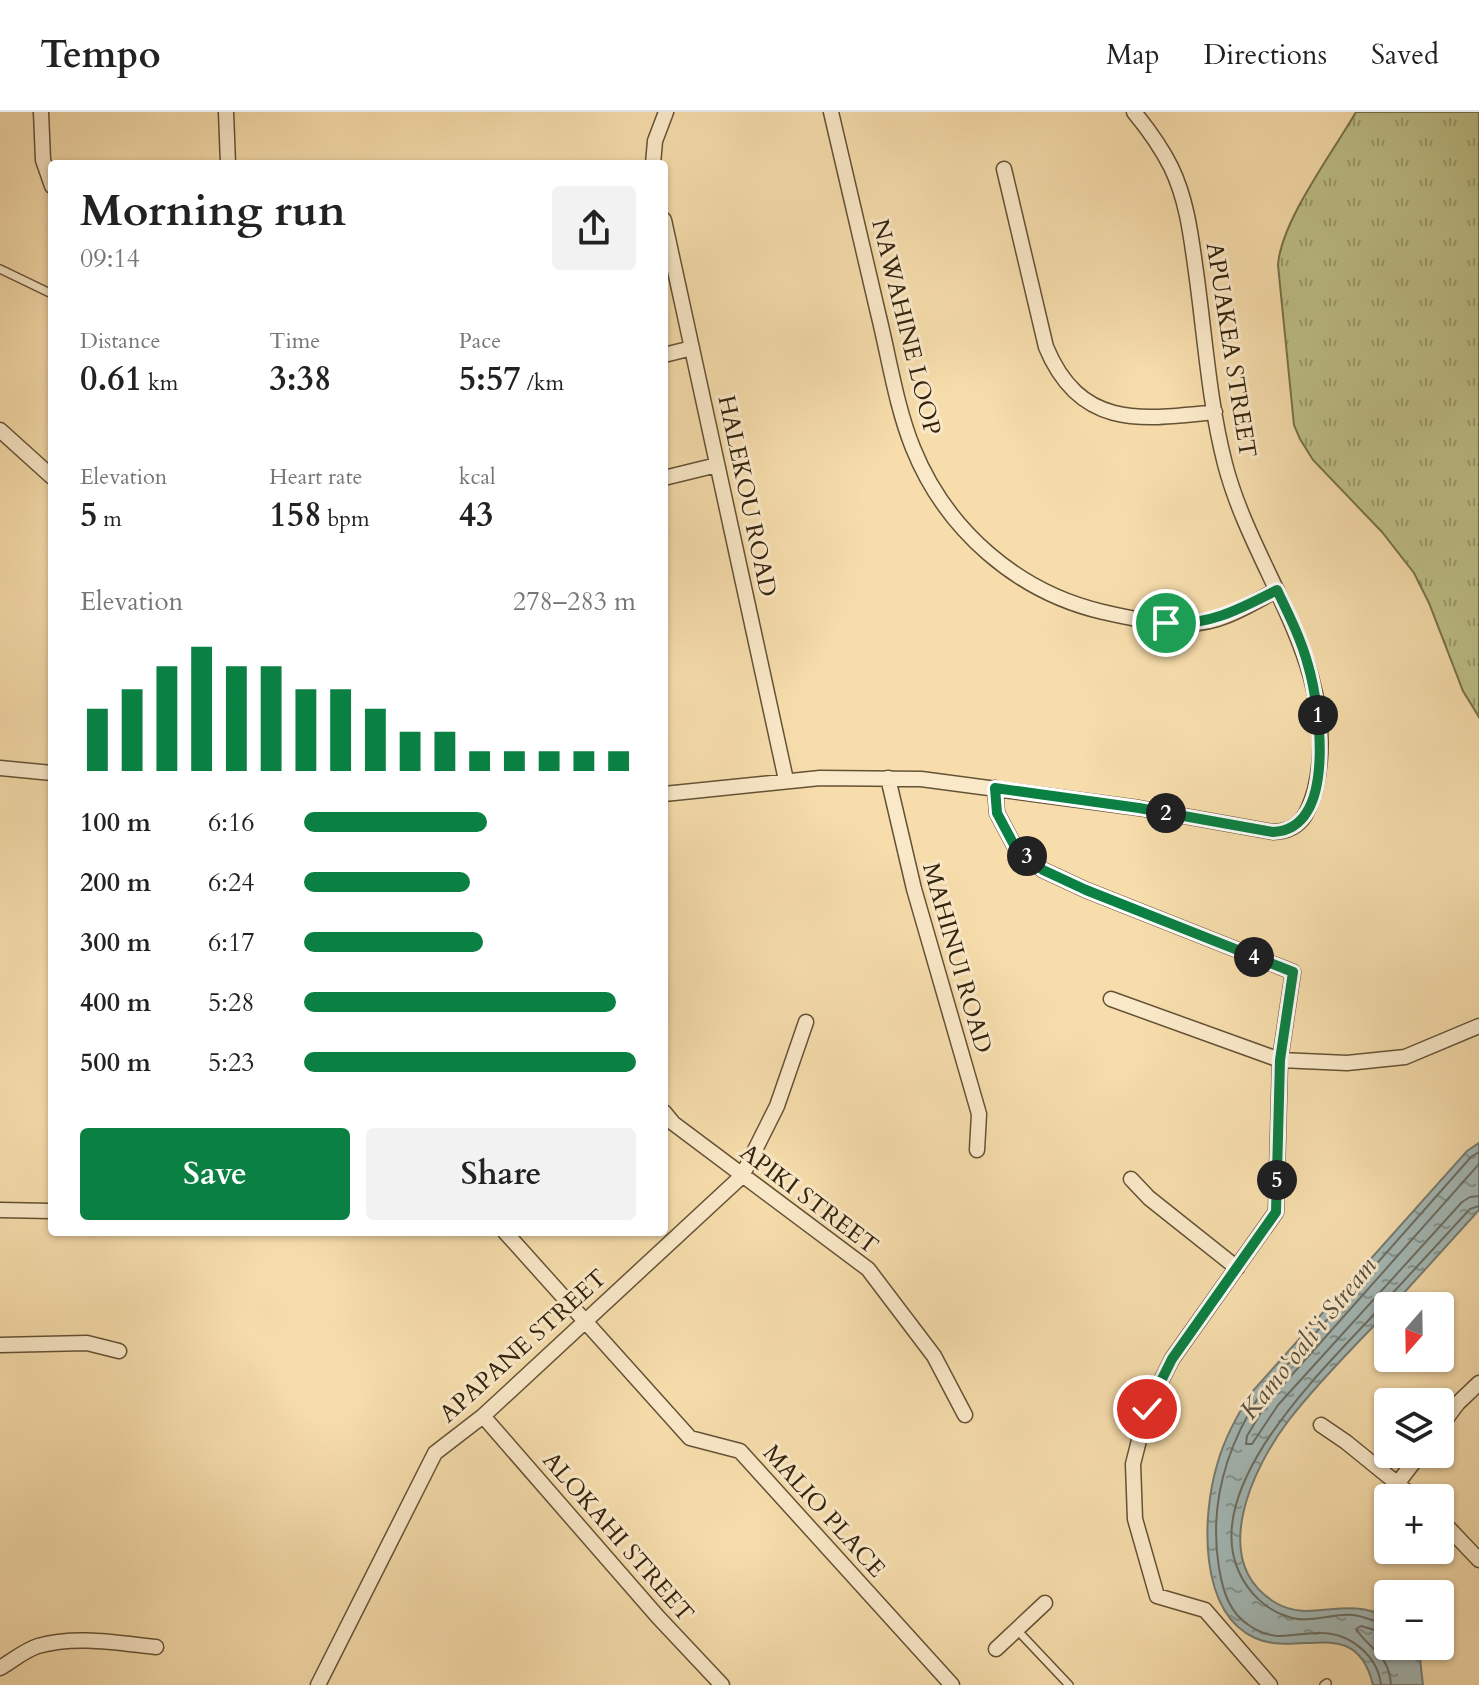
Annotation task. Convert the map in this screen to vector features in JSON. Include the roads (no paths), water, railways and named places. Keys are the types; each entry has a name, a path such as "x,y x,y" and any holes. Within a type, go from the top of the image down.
{"street":[{"path":"41,112 43,160 48,174"},
{"path":"226,112 228,160"},
{"path":"653,160 655,141 666,112"},
{"name":"NAWAHINE LOOP","path":"831,112 905,425 932,487 973,540 1017,576 1068,601 1111,614 1166,623 1192,623 1217,619 1277,590"},
{"name":"APUAKEA STREET","path":"995,788 1139,808 1273,832 1296,826 1310,810 1317,779 1318,711 1305,655 1233,492 1215,412 1186,210 1171,168 1134,112"},
{"path":"1004,169 1046,347 1069,385 1093,404 1122,416 1154,418 1215,412"},
{"name":"HALEKOU ROAD","path":"668,238 786,780"},
{"path":"668,354 692,348"},
{"path":"0,430 48,473"},
{"path":"668,477 717,465"},
{"path":"0,768 48,773"},
{"path":"668,794 786,780 888,778 995,788 997,813 1014,845 1043,870 1293,972 1280,1060 1276,1212 1172,1359 1147,1409 1133,1464 1135,1519 1157,1596 1205,1610 1270,1685"},
{"name":"MAHINUI ROAD","path":"888,778 914,889 979,1114 977,1150"},
{"path":"1111,999 1280,1060 1347,1063 1405,1057 1479,1026"},
{"name":"APAPANE STREET","path":"318,1685 435,1453 483,1416 742,1176 777,1106 806,1022"},
{"name":"APIKI STREET","path":"668,1117 868,1269 934,1356 965,1415"},
{"path":"1131,1179 1149,1198 1237,1268"},
{"path":"0,1210 48,1211"},
{"name":"MALIO PLACE","path":"509,1236 690,1438 740,1451 952,1685"},
{"path":"0,1345 87,1343 119,1351"},
{"path":"1454,1408 1479,1383"},
{"name":"ALOKAHI STREET","path":"483,1416 658,1617 722,1685"},
{"path":"1321,1425 1397,1484 1409,1468"},
{"path":"1454,1534 1479,1560"},
{"path":"996,1649 1045,1603"},
{"path":"0,1668 36,1646 58,1643 97,1640 156,1647"}],"lane":[{"path":"0,269 48,292"},
{"path":"1017,1630 1069,1685"}],"water":[{"name":"Kamoʻoaliʻi Stream","path":"1479,1143 1479,1210 1405,1292 1374,1292 1374,1326 1325,1378 1275,1440 1251,1488 1243,1514 1240,1539 1244,1564 1255,1585 1276,1603 1303,1611 1357,1608 1372,1611 1374,1660 1420,1660 1423,1685 1373,1685 1365,1663 1354,1651 1340,1644 1272,1643 1255,1638 1236,1625 1223,1607 1209,1561 1207,1535 1212,1486 1223,1446 1251,1393 1467,1151"}]}
